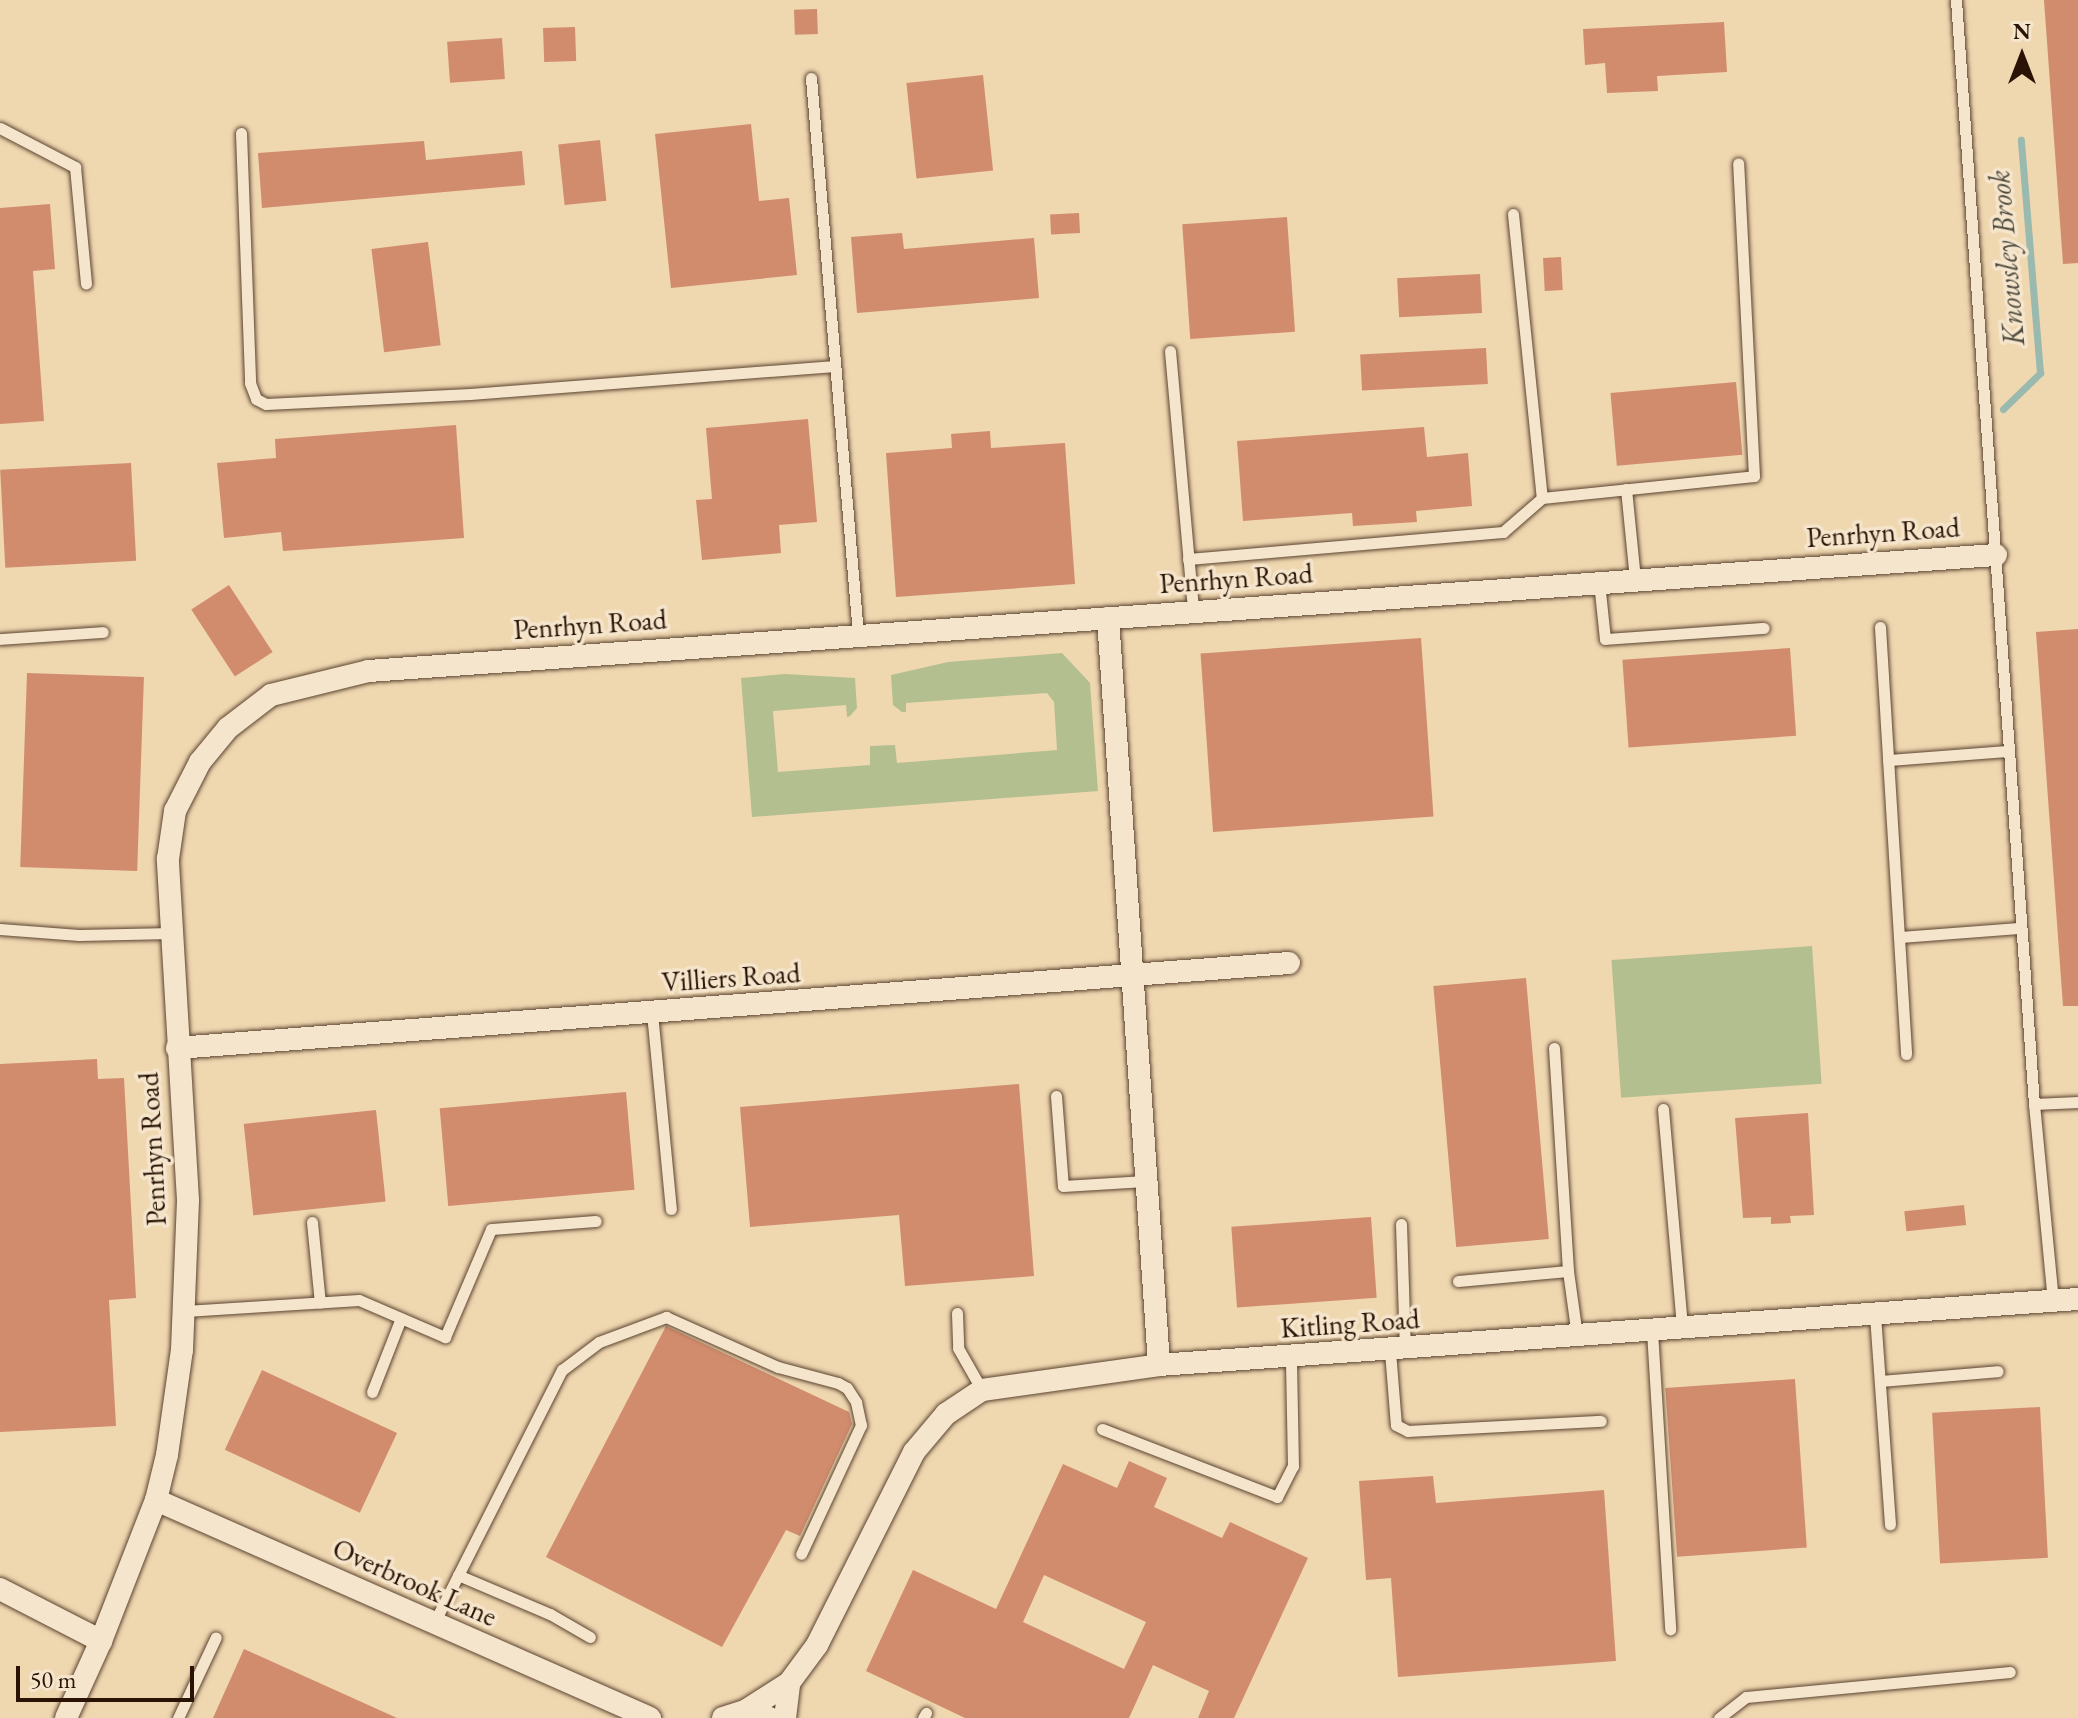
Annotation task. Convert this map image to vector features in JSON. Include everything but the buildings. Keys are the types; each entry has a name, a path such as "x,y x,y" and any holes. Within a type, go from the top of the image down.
{"street":[{"name":"Penrhyn Road","path":"66,1718 101,1641 156,1500 167,1455 185,1311 188,1200 168,859 175,811 200,762 228,728 271,695 314,681 369,671 1996,555"},
{"path":"1108,618 1159,1365"},
{"name":"Villiers Road","path":"177,1048 1289,963"},
{"name":"Kitling Road","path":"723,1718 745,1711 789,1683 817,1645 914,1452 946,1414 982,1390 1159,1365 2078,1299"},
{"name":"Overbrook Lane","path":"156,1500 650,1718"},
{"path":"0,1589 101,1641"},
{"name":"Kitling Road","path":"785,1718 789,1683"},
{"path":"745,1711 769,1718"}],"lane":[{"path":"1956,0 2020,928 2053,1301"},
{"path":"811,78 858,634"},
{"path":"0,128 75,167 86,283"},
{"path":"241,133 250,383 256,399 266,404 470,394 835,366"},
{"path":"1188,559 1503,532 1542,498 1754,476 1738,163"},
{"path":"1513,214 1542,498"},
{"path":"1170,351 1193,610"},
{"path":"1626,489 1635,579"},
{"path":"1599,581 1605,639 1764,628"},
{"path":"1880,627 1906,1054"},
{"path":"0,639 103,632"},
{"path":"1888,760 2008,751"},
{"path":"1899,937 2020,928"},
{"path":"0,929 79,935 172,933"},
{"path":"652,1013 671,1209"},
{"path":"1554,1048 1568,1271 1577,1337"},
{"path":"1056,1096 1063,1186 1145,1181"},
{"path":"2034,1104 2078,1102"},
{"path":"1663,1109 1682,1329"},
{"path":"185,1311 359,1300 445,1337 491,1229 596,1221"},
{"path":"312,1222 320,1303"},
{"path":"1401,1224 1396,1425 1408,1431 1601,1421"},
{"path":"1458,1281 1568,1271"},
{"path":"957,1313 958,1348 982,1390"},
{"path":"1875,1315 1890,1524"},
{"path":"434,1623 562,1370 599,1342 666,1317 778,1367 838,1383 847,1388 856,1402 861,1425 801,1554"},
{"path":"372,1392 401,1318"},
{"path":"1652,1331 1670,1629"},
{"path":"1102,1429 1277,1497 1293,1466 1291,1357"},
{"path":"1880,1381 1998,1371"},
{"path":"458,1575 550,1614 590,1637"},
{"path":"178,1718 216,1637"},
{"path":"1719,1718 1746,1697 2010,1672"}],"green space":[{"path":"1062,653 1090,683 1098,791 752,817 741,678 785,674 855,678 857,708 850,716 847,717 846,705 773,711 778,772 870,765 870,746 895,745 897,763 1057,750 1054,702 1047,693 906,703 906,712 902,712 893,705 891,675 948,662"},
{"path":"1812,946 1822,1084 1621,1098 1611,960"}],"waterway":[{"name":"Knowsley Brook","path":"2003,409 2040,373 2021,140"}]}
